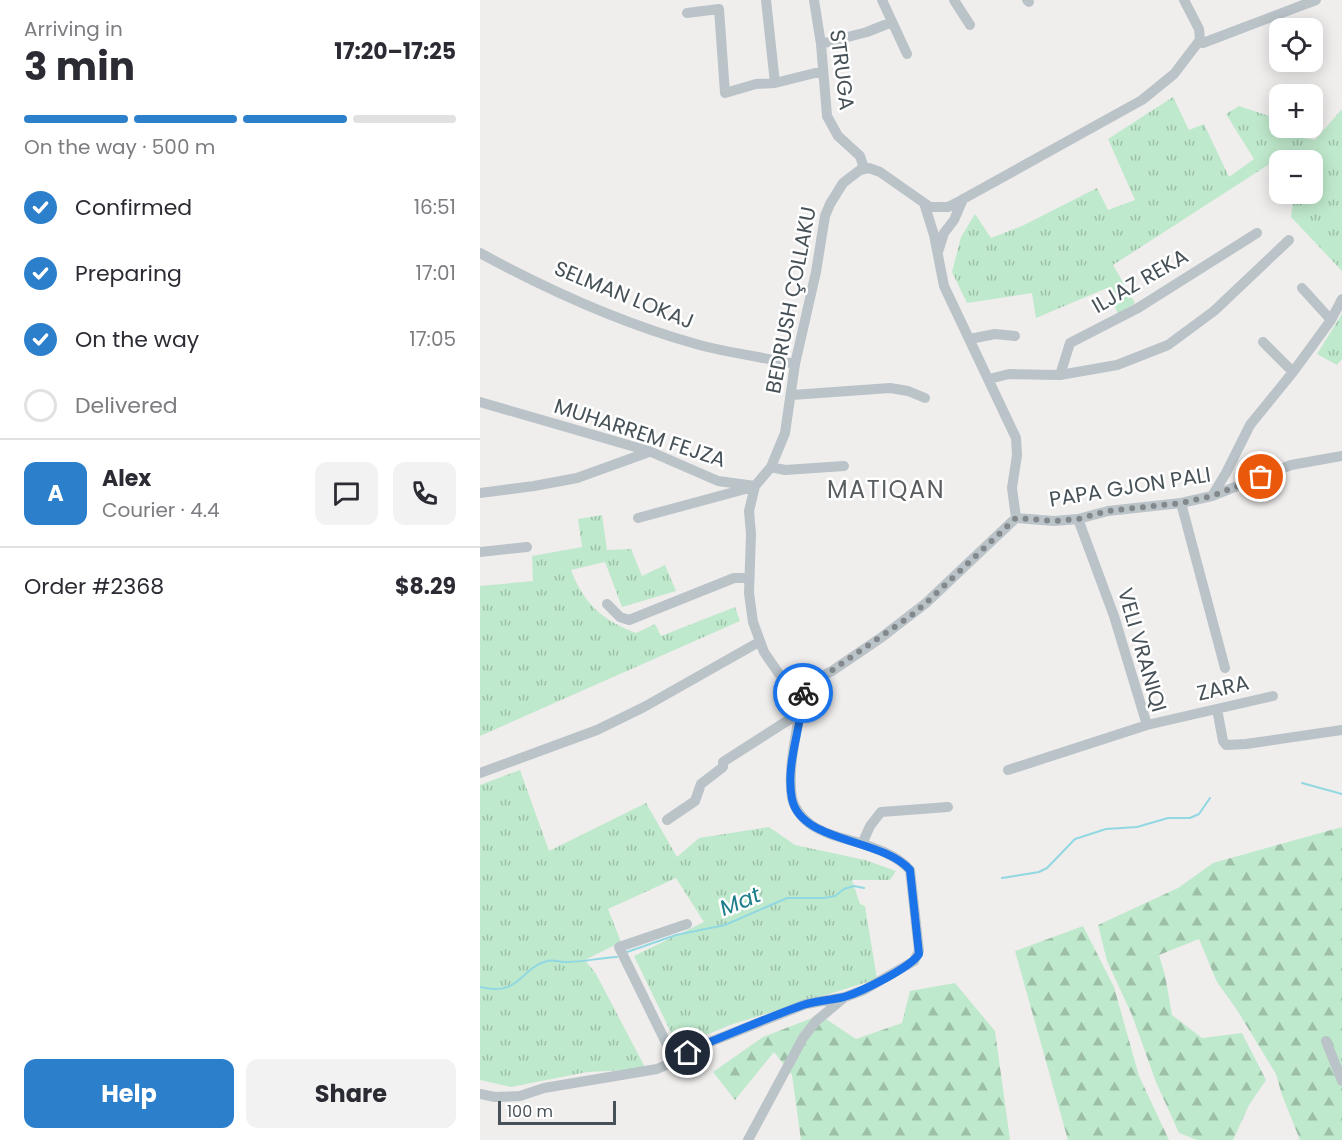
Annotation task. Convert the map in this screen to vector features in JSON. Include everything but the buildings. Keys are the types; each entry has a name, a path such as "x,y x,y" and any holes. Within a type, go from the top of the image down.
{"street":[{"path":"766,0 776,83"},
{"name":"STRUGA","path":"814,0 821,44 827,116 838,136 860,156 864,168"},
{"path":"882,0 907,54"},
{"path":"954,0 970,25"},
{"path":"864,168 880,172 924,203 938,208 948,207 963,200 1142,100 1174,74 1200,40 1199,29 1184,0"},
{"path":"1200,40 1203,42 1233,33 1316,0"},
{"path":"687,13 719,9 725,93 756,84 776,83 823,71"},
{"path":"821,44 867,32 892,22"},
{"name":"BEDRUSH ÇOLLAKU","path":"755,486 771,467 785,433 795,364 827,211 839,187 851,175 864,168"},
{"path":"938,252 944,233 954,220 963,200"},
{"path":"638,518 755,486 749,511 751,534 749,578 753,622 759,642 768,659 782,678 795,683 816,679 882,637 926,603 1016,518 1012,488 1017,455 1016,438 944,286 931,222 924,203"},
{"name":"ILJAZ REKA","path":"1060,375 1070,343 1138,308 1257,233"},
{"path":"989,379 1010,374 1060,375 1117,365 1168,345 1214,311 1289,240"},
{"name":"SELMAN LOKAJ","path":"480,253 505,267 652,330 698,345 795,364"},
{"path":"1302,288 1331,320"},
{"path":"1212,496 1250,425 1331,320 1342,299"},
{"path":"970,339 995,334 1015,336"},
{"path":"1263,342 1293,372"},
{"path":"792,395 890,388 908,391 926,398"},
{"name":"MUHARREM FEJZA","path":"480,402 649,452 718,481 755,486"},
{"path":"480,493 577,478 649,452"},
{"name":"PAPA GJON PALI","path":"1016,518 1054,521 1078,519 1108,511 1181,503 1212,496 1291,465 1342,456"},
{"path":"771,467 785,470 844,466"},
{"path":"1181,503 1225,668"},
{"name":"VELI VRANIQI","path":"1008,770 1147,725 1111,607 1078,519"},
{"path":"480,552 528,547"},
{"path":"607,604 620,617 629,620 734,578 749,578"},
{"path":"480,773 616,721 759,642"},
{"path":"480,1094 495,1097 520,1096 544,1088 649,1071 675,1061 700,1046 806,1004 864,990 904,968 917,957 919,951 911,875 902,862 872,847 821,831 808,822 796,809 792,798 792,773 803,682"},
{"name":"ZARA","path":"1147,725 1273,696"},
{"path":"1217,709 1223,741 1226,745 1342,730"},
{"path":"667,820 695,801 701,784 723,767 723,762 801,712"},
{"path":"862,844 870,826 881,812 948,807"},
{"path":"675,1061 619,948 687,924"},
{"path":"748,1140 803,1038 816,1021 845,996"},
{"path":"1326,1041 1342,1081"}],"green space":[{"path":"1173,97 1189,130 1204,124 1229,177 1254,159 1226,114 1239,106 1269,116 1269,138 1315,140 1323,138 1323,131 1342,109 1342,271 1291,217 1293,204 1323,204 1323,150 1269,150 1269,164 1113,265 1135,303 1118,314 1107,288 1036,318 1032,293 967,303 952,272 961,237 975,214 991,238 1022,226 1097,188 1108,210 1135,200 1108,139"},
{"path":"1342,314 1342,359 1337,365 1317,354"},
{"path":"602,515 607,550 631,549 642,576 665,565 676,591 622,607 605,562 571,570 588,601 604,616 636,633 655,624 661,636 735,607 740,621 480,736 480,586 533,581 532,556 582,547 578,519"},
{"path":"520,770 549,851 646,803 677,857 699,838 769,827 795,845 865,860 896,871 890,880 852,880 860,904 865,906 877,979 730,1025 678,1047 634,956 704,922 676,878 608,909 621,942 585,960 596,974 646,1069 587,1072 511,1087 480,1080 480,785"},
{"path":"1342,827 1342,1140 1300,1140 1276,1074 1217,982 1199,939 1159,955 1172,1015 1202,1038 1242,1033 1266,1080 1249,1105 1233,1140 1197,1140 1179,1133 1156,1082 1132,1015 1107,961 1098,925 1178,888 1213,863"},
{"path":"1083,926 1114,987 1139,1076 1169,1140 1068,1140 1015,951"},
{"path":"955,983 995,1031 1010,1140 801,1140 792,1075 774,1052 735,1100 713,1072 763,1037 820,1015 856,1039 902,1023 910,991"}],"waterway":[{"name":"Mat","path":"1302,783 1342,794"},
{"name":"Mat","path":"1002,878 1039,872 1047,868 1075,839 1106,829 1137,827 1168,818 1190,818 1199,814 1210,798"},
{"name":"Mat","path":"627,952 676,935 725,925 787,898 824,898 835,896 844,889 854,886 864,888"},
{"name":"Mat","path":"480,987 493,989 511,985 530,970 549,960 571,962 617,957"}],"way so far":[{"path":"803,693 803,682 816,679 831,671 882,637 926,603 1016,518 1054,521 1078,519 1095,513 1181,503 1212,496 1261,477"}],"district":[{"name":"MATIQAN","path":"886,490"}],"route":[{"path":"688,1053 700,1046 806,1004 864,990 904,968 919,954 910,870 902,862 872,847 821,831 808,822 796,809 792,798 792,773 803,693"}]}
